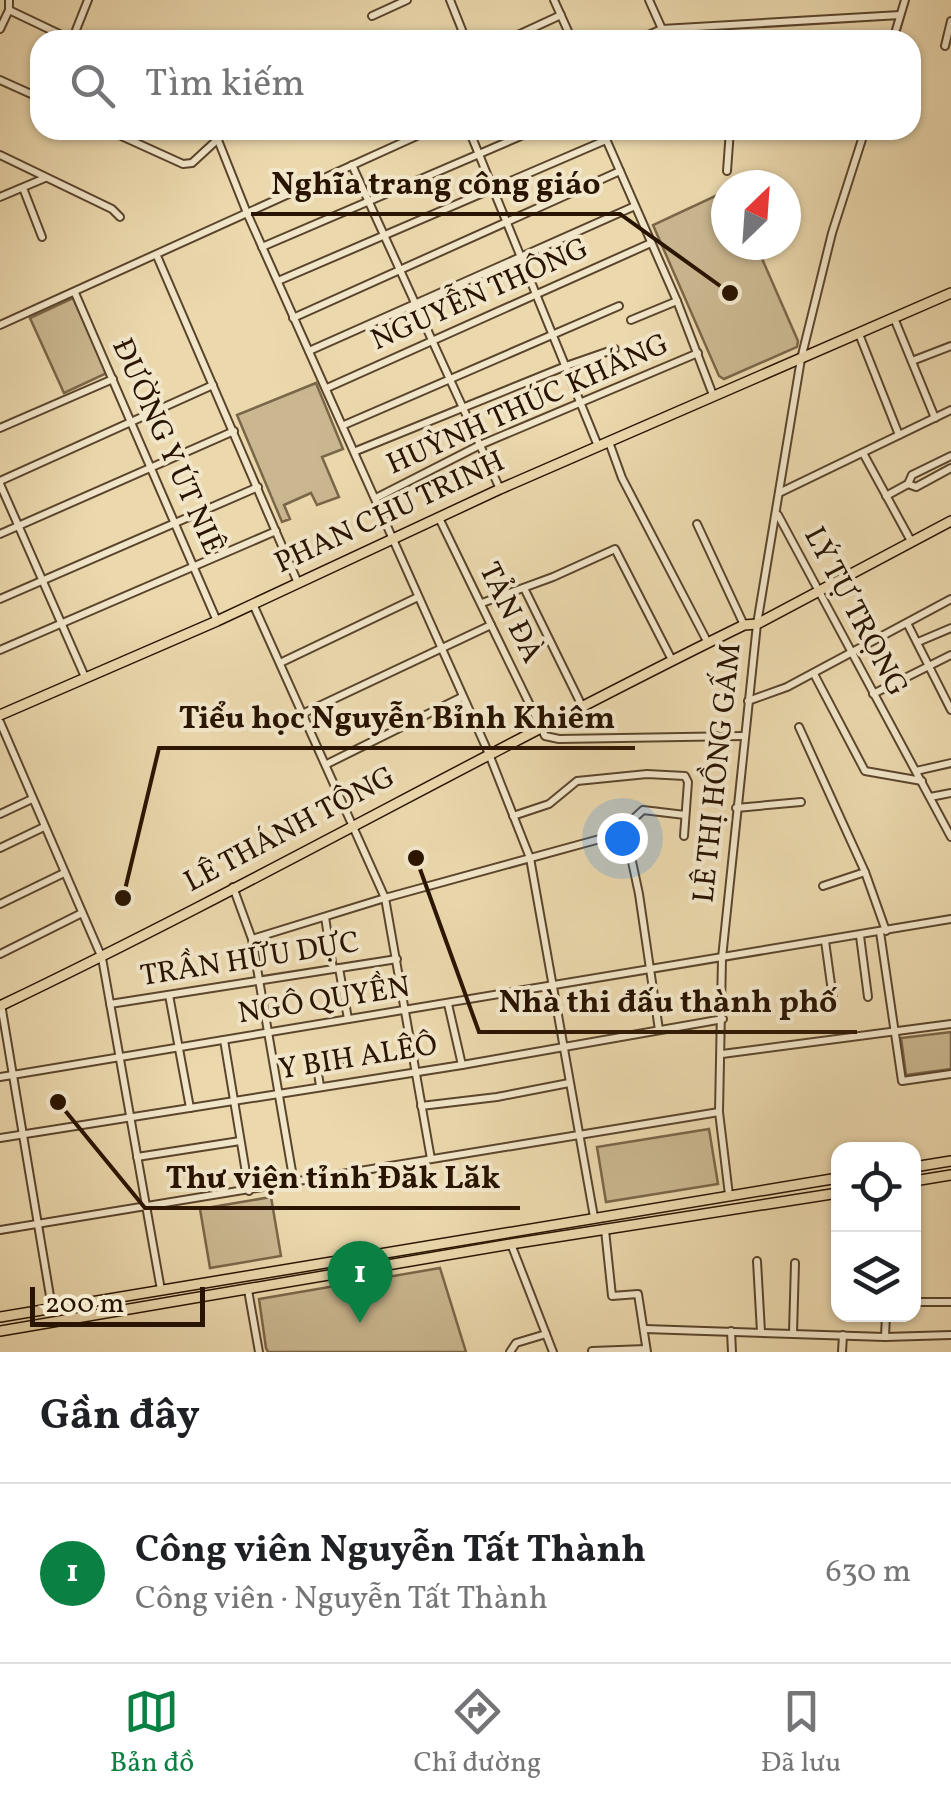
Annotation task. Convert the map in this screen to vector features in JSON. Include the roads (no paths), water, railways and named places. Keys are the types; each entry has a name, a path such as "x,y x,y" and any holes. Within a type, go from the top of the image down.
{"main road":[{"name":"PHAN CHU TRINH","path":"0,718 500,489 951,293"},
{"name":"LÊ THÁNH TÔNG","path":"0,1004 102,958 582,706 744,625 757,624 951,521"},
{"path":"921,1165 951,1161"},
{"path":"921,1179 951,1174"},
{"path":"0,1317 831,1179"},
{"path":"0,1331 831,1193"},
{"path":"509,1232 511,1244"},
{"path":"247,1276 248,1290"}],"street":[{"path":"0,28 9,10 9,0"},
{"path":"76,30 88,0"},
{"path":"372,16 393,3 408,0"},
{"path":"450,0 462,30"},
{"path":"554,0 568,30"},
{"path":"649,0 662,29 900,15"},
{"path":"896,30 905,0"},
{"path":"9,10 51,30"},
{"path":"529,30 561,15"},
{"path":"944,46 951,21"},
{"path":"0,80 30,94"},
{"path":"130,140 182,164 192,163 217,140"},
{"path":"218,140 247,213 489,754 530,858 594,1217"},
{"path":"0,325 408,140"},
{"path":"473,140 598,446"},
{"path":"262,246 512,140"},
{"path":"278,281 606,140 677,300 713,395"},
{"path":"727,170 729,140"},
{"name":"LÊ THỊ HỒNG GẤM","path":"729,1195 719,1112 722,958 757,624 801,359 832,233 862,140"},
{"path":"0,155 120,216"},
{"path":"352,165 500,489"},
{"path":"294,318 620,171"},
{"path":"0,197 45,178"},
{"path":"23,188 42,237"},
{"path":"308,351 635,206"},
{"name":"NGUYỄN THÔNG","path":"327,388 651,243"},
{"path":"157,256 298,583"},
{"name":"ĐƯỜNG Y ÚT NIÊ","path":"75,293 218,620"},
{"path":"631,320 677,300"},
{"path":"344,425 552,332 620,306"},
{"path":"894,318 935,418"},
{"path":"858,334 899,435"},
{"path":"912,361 951,346"},
{"path":"356,451 615,349"},
{"name":"HUỲNH THÚC KHÁNG","path":"376,498 480,445 698,353"},
{"path":"0,428 113,379"},
{"path":"85,677 0,482 212,385"},
{"path":"780,493 951,410"},
{"path":"0,534 234,432"},
{"path":"609,442 622,478 708,642"},
{"path":"863,452 911,541"},
{"path":"886,496 908,484 912,476 951,456"},
{"path":"908,484 916,486 951,468"},
{"path":"0,599 258,487"},
{"name":"LÝ TỰ TRỌNG","path":"778,514 951,837"},
{"name":"TẢN ĐÀ","path":"439,518 540,728"},
{"path":"697,524 744,625"},
{"path":"0,650 276,531"},
{"path":"482,603 614,549 673,661"},
{"path":"524,588 582,706"},
{"path":"280,663 418,597"},
{"path":"748,701 814,674 951,599"},
{"path":"252,604 384,898 432,1160"},
{"path":"907,623 951,710"},
{"path":"302,714 492,624"},
{"path":"918,642 951,628"},
{"path":"872,694 951,654"},
{"path":"814,674 865,771 922,781"},
{"path":"326,764 462,696"},
{"path":"0,718 102,958 160,1290"},
{"path":"799,727 865,872 883,932 902,1081 951,1074"},
{"path":"540,728 546,736 559,739 743,736"},
{"path":"916,771 951,764"},
{"path":"513,816 549,804 578,781 658,774 688,778 684,836"},
{"path":"930,797 951,794"},
{"path":"0,814 32,799"},
{"path":"736,808 801,802"},
{"path":"252,939 384,898 615,836 643,810 686,815"},
{"path":"0,848 44,827"},
{"path":"624,830 659,1030"},
{"path":"615,836 629,844"},
{"path":"823,886 865,872"},
{"path":"0,904 64,873"},
{"path":"233,887 252,939 294,1183"},
{"path":"0,954 82,913"},
{"path":"325,917 348,1019"},
{"name":"NGÔ QUYỀN","path":"0,1077 951,920"},
{"path":"860,936 868,998"},
{"path":"824,941 834,1006"},
{"name":"TRẦN HỮU DỰC","path":"110,1004 397,959"},
{"path":"170,995 190,1108"},
{"path":"0,1004 52,1308"},
{"path":"448,1004 462,1065"},
{"name":"Y BIH ALÊÔ","path":"0,1138 462,1065 723,1019"},
{"path":"722,1054 951,1024"},
{"path":"224,1040 249,1190"},
{"path":"320,1086 316,1066 338,1063"},
{"path":"421,1106 569,1083"},
{"path":"0,1230 719,1112"},
{"path":"137,1158 240,1141"},
{"path":"592,1351 647,1350 638,1294 612,1296 604,1230"},
{"path":"511,1244 553,1352"},
{"path":"757,1262 761,1332"},
{"path":"793,1333 795,1263"},
{"path":"248,1290 256,1350"},
{"path":"921,1302 951,1302"},
{"path":"689,1320 689,1330"},
{"path":"884,1336 885,1322"},
{"path":"645,1329 951,1336"},
{"path":"731,1332 732,1352"},
{"path":"510,1352 516,1343 546,1334"},
{"path":"842,1352 843,1335"}],"place":[{"name":"Nghĩa trang công giáo","path":"730,293"},
{"name":"Nhà thi đấu thành phố","path":"416,858"},
{"name":"Tiểu học Nguyễn Bỉnh Khiêm","path":"123,898"},
{"name":"Thư viện tỉnh Đăk Lăk","path":"58,1102"},
{"name":"Công viên Nguyễn Tất Thành","path":"360,1323"}]}
